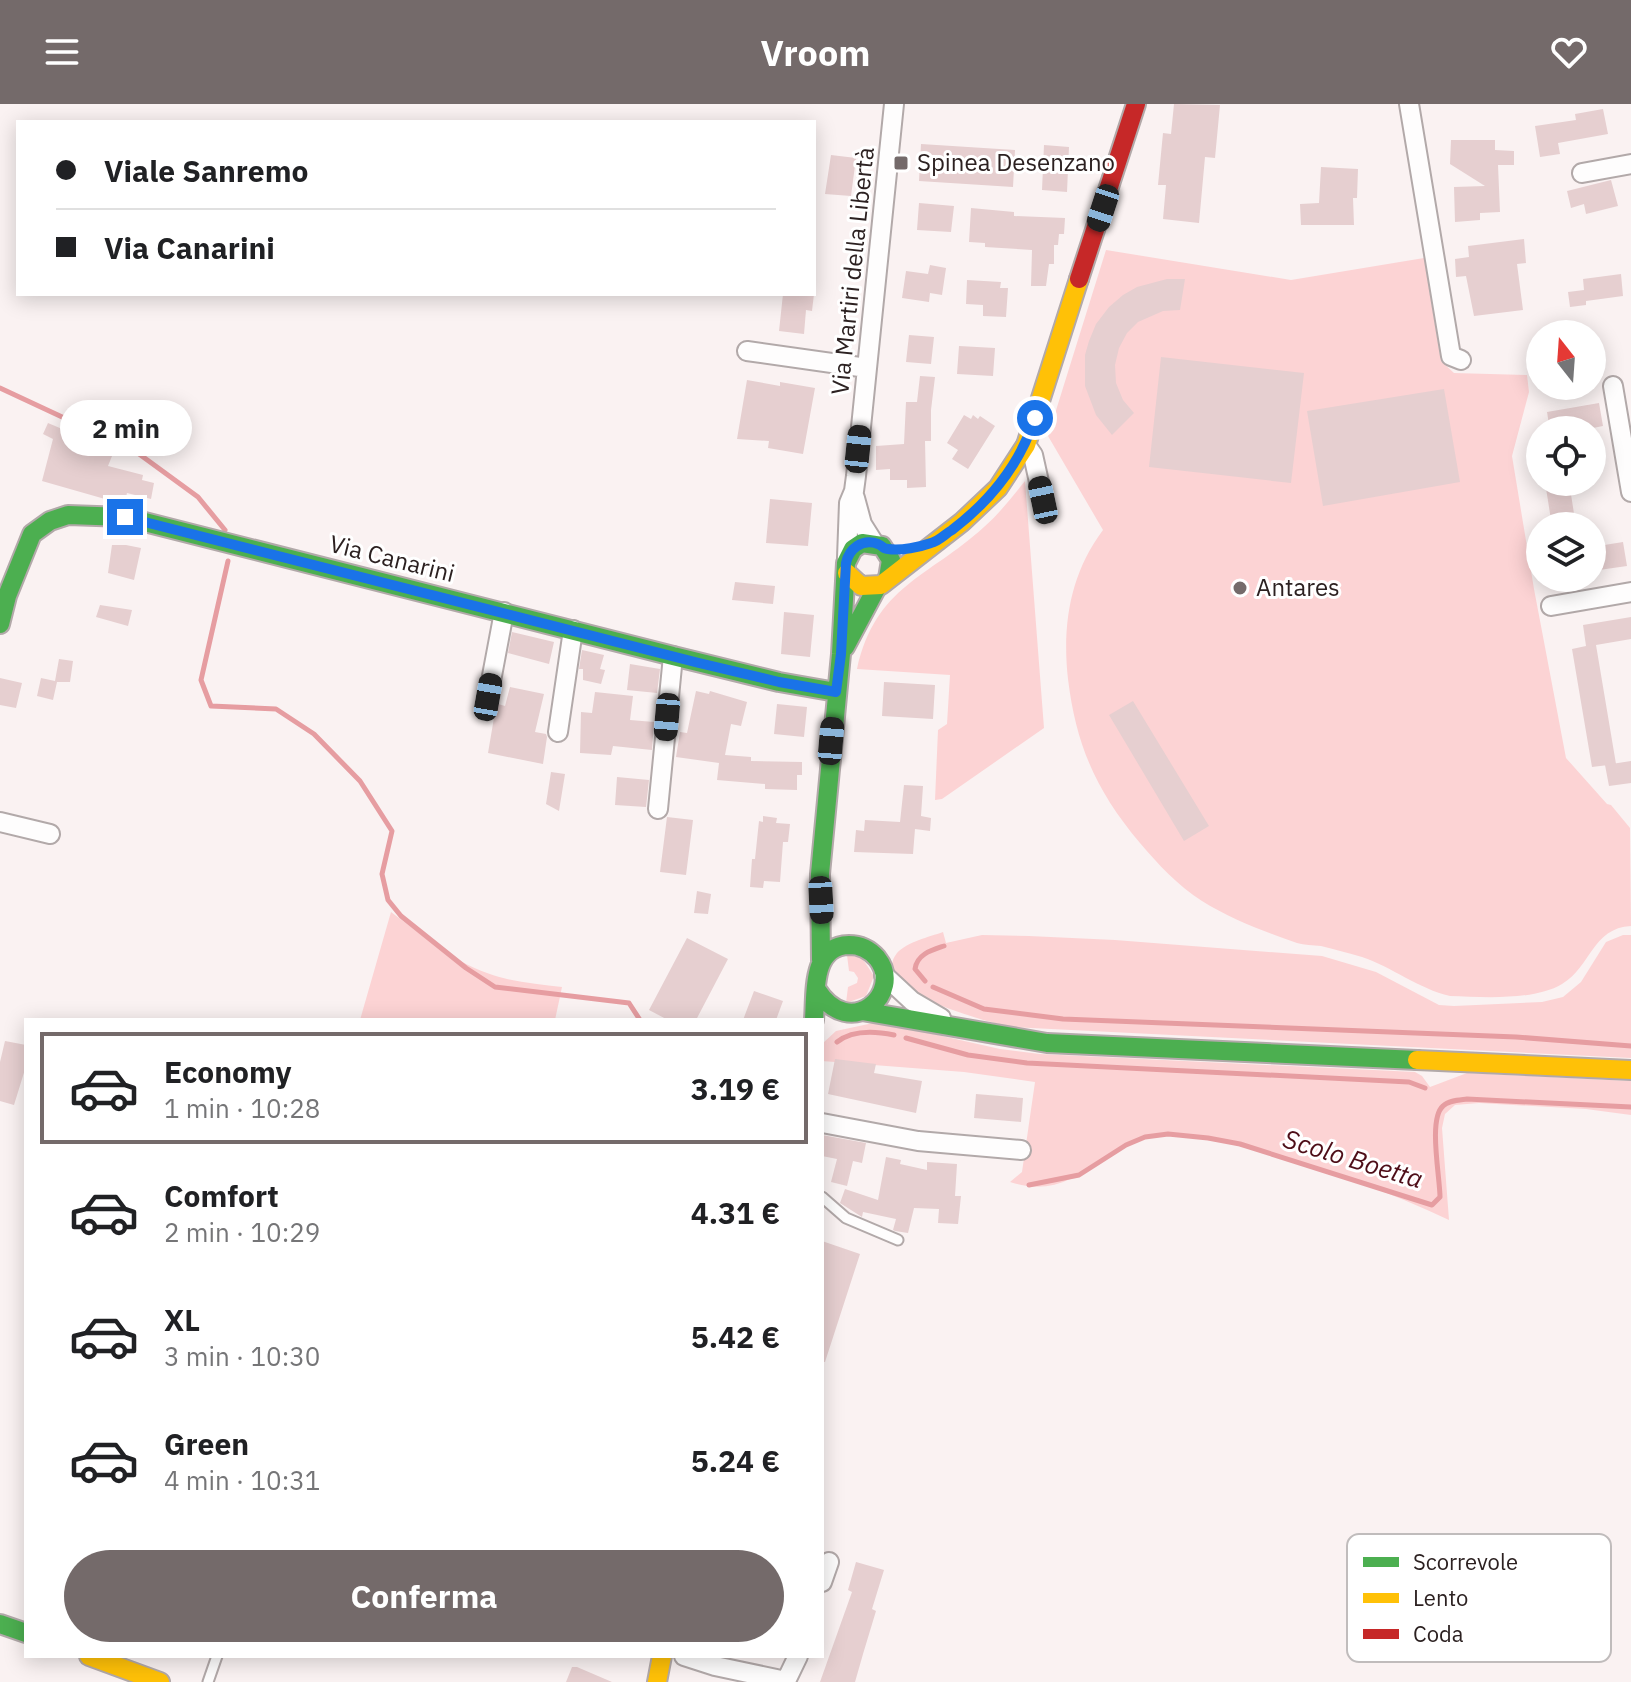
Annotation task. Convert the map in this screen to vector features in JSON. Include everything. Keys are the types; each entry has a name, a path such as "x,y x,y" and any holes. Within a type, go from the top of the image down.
{"street":[{"name":"Via Martiri della Libertà","path":"814,1018 815,977 821,960 820,874 841,654 849,503 854,491 894,104"},
{"path":"932,543 857,545 847,566 859,586 882,582 962,522 998,488 1026,445 1136,104"},
{"path":"1409,104 1451,356 1461,360"},
{"path":"1582,173 1631,164"},
{"path":"747,351 867,368"},
{"path":"1613,386 1631,492"},
{"path":"1026,445 1033,455 1043,500"},
{"name":"Via Martiri della Libertà","path":"841,654 892,563 862,524 854,491"},
{"name":"Via Canarini","path":"0,624 4,595 32,534 50,521 68,515 125,517 673,656 779,682 836,692"},
{"path":"1551,606 1631,592"},
{"path":"488,697 504,612"},
{"path":"558,732 573,630"},
{"path":"658,809 673,656"},
{"path":"0,822 50,834"},
{"name":"Via Martiri della Libertà","path":"821,900 837,933 848,945 872,953 884,975"},
{"path":"821,960 830,951 848,945"},
{"path":"824,1029 853,1012 873,1005 881,994 884,975"},
{"path":"884,975 912,1001 965,1030"},
{"path":"817,990 827,1005 853,1012 902,1016 1047,1043 1631,1070"},
{"path":"824,1123 918,1141 1021,1150"},
{"path":"824,1576 829,1562"},
{"path":"0,1624 24,1632"},
{"path":"94,1658 160,1682"},
{"path":"657,1682 662,1658"},
{"path":"690,1658 786,1681 797,1658"}],"lane":[{"path":"824,1199 846,1218 898,1240"},
{"path":"208,1682 216,1658"}],"shaded area":[{"name":"Antares","path":"1106,250 1291,280 1424,258 1441,361 1454,373 1526,375 1527,400 1512,456 1526,541 1526,592 1535,592 1566,758 1630,828 1631,926 1608,934 1572,977 1550,989 1523,996 1450,996 1362,957 1297,943 1261,930 1213,908 1185,889 1125,824 1100,786 1083,747 1068,679 1066,639 1076,582 1103,530 1048,436"},
{"path":"1025,481 1044,728 942,799 935,800 938,730 947,724 950,675 857,669 877,619 891,601 984,527"},
{"path":"391,912 437,946 474,968 505,979 562,987 555,1018 361,1018"},
{"path":"943,932 946,943 982,935 1029,936 1322,956 1376,972 1439,1005 1454,1006 1542,1002 1563,997 1581,982 1606,942 1631,935 1631,1058 1010,1027 934,1003 899,980 892,967 897,953 912,943"},
{"path":"847,955 862,958 874,976 866,996 846,1003 848,987 857,983 858,978 849,971"},
{"path":"873,1023 1040,1054 1415,1072 1430,1087 1467,1073 1631,1081 1631,1115 1586,1109 1479,1103 1455,1105 1445,1114 1442,1128 1449,1220 1324,1170 1226,1143 1183,1135 1142,1139 1073,1178 1054,1185 1033,1187 1010,1182 1022,1172 1035,1082 964,1072 824,1061 824,1042 836,1031"}],"building":[{"path":"1174,104 1220,105 1215,158 1205,157 1199,223 1163,219 1166,185 1158,185 1163,133 1171,134"},
{"path":"1603,109 1608,134 1558,143 1560,154 1540,157 1535,126 1576,120 1575,114"},
{"path":"1451,140 1495,140 1495,150 1514,151 1514,165 1498,165 1500,212 1480,213 1480,220 1455,222 1454,187 1485,186 1450,164"},
{"path":"921,144 1015,150 1013,187 919,181"},
{"path":"1044,145 1069,147 1067,192 1042,190"},
{"path":"831,155 856,158 851,196 825,194"},
{"path":"1321,167 1358,169 1357,198 1353,198 1354,225 1301,225 1300,204 1319,203"},
{"path":"1611,180 1618,206 1586,214 1584,204 1571,208 1567,191"},
{"path":"919,203 954,206 951,232 917,230"},
{"path":"971,208 1014,212 1014,216 1065,218 1064,234 1059,234 1058,245 1054,245 1054,264 1049,264 1046,286 1031,286 1032,250 985,247 985,243 969,242"},
{"path":"1524,239 1526,263 1517,264 1523,310 1474,316 1466,276 1456,277 1455,259 1469,257 1468,246"},
{"path":"930,265 946,268 942,295 930,293 929,302 902,298 906,271 928,274"},
{"path":"1621,274 1623,296 1586,301 1586,305 1570,307 1568,292 1584,290 1583,279"},
{"path":"1167,279 1185,279 1180,310 1163,311 1138,322 1127,333 1115,365 1116,383 1123,400 1134,413 1112,435 1096,415 1085,386 1085,355 1089,341 1096,324 1123,295 1137,287"},
{"path":"967,280 1001,282 1000,288 1008,288 1006,317 983,316 983,305 966,304"},
{"path":"783,296 814,296 812,311 806,310 804,334 779,331"},
{"path":"909,335 934,337 931,364 906,362"},
{"path":"959,346 995,348 993,376 957,374"},
{"path":"1161,357 1304,373 1291,483 1149,467"},
{"path":"920,376 935,377 931,441 925,441 926,487 907,488 907,480 890,480 890,469 876,470 876,446 904,444 906,402 917,402"},
{"path":"747,380 815,388 803,454 768,448 769,441 737,439"},
{"path":"1444,389 1460,482 1323,506 1307,411"},
{"path":"1599,403 1601,416 1548,416 1547,412"},
{"path":"964,415 971,419 973,415 978,419 980,416 995,426 968,469 952,459 958,450 947,443"},
{"path":"48,423 114,451 108,466 143,475 142,480 154,483 151,499 127,493 125,501 112,501 42,481 53,439 43,434"},
{"path":"1547,496 1571,496 1574,512 1550,512"},
{"path":"770,499 812,503 808,546 766,543"},
{"path":"1623,542 1627,566 1606,569 1606,545"},
{"path":"112,545 141,548 134,580 108,573"},
{"path":"735,582 775,586 773,604 732,600"},
{"path":"100,605 132,610 128,626 96,617"},
{"path":"784,612 814,615 810,657 781,654"},
{"path":"1631,617 1631,639 1596,645 1616,764 1592,767 1572,649 1586,646 1583,625"},
{"path":"512,632 554,642 549,664 508,653"},
{"path":"582,650 604,655 600,669 605,670 601,684 583,680 583,669 579,669"},
{"path":"59,659 73,661 70,682 57,682 53,700 37,696 41,678 55,681"},
{"path":"630,664 660,669 657,693 627,690"},
{"path":"0,678 22,683 16,708 0,705"},
{"path":"884,682 935,685 933,719 882,716"},
{"path":"510,687 544,694 535,732 547,737 543,764 488,753 496,706 505,706"},
{"path":"696,691 709,694 710,691 747,702 741,726 731,724 725,755 751,757 751,761 802,762 802,775 797,775 797,790 765,789 765,784 717,780 719,763 676,757 680,732 687,733"},
{"path":"595,692 633,696 630,720 654,722 652,750 613,746 611,755 580,753 581,712 592,713"},
{"path":"1133,701 1209,826 1184,841 1109,715"},
{"path":"777,704 807,707 804,737 774,734"},
{"path":"1631,761 1631,783 1609,786 1605,765"},
{"path":"551,772 565,774 559,811 546,804"},
{"path":"617,777 649,780 646,807 615,805"},
{"path":"904,785 923,786 921,816 931,818 930,831 915,829 913,854 854,852 856,830 864,831 865,820 900,822"},
{"path":"763,816 777,818 776,823 790,824 788,842 783,842 780,882 764,881 763,888 750,887 752,859 755,859 759,821 763,822"},
{"path":"667,817 693,820 686,875 660,872"},
{"path":"697,891 711,894 708,914 694,913"},
{"path":"687,938 728,959 697,1018 664,1018 649,1010"},
{"path":"754,991 783,1001 777,1018 744,1018"},
{"path":"5,1041 24,1045 24,1072 14,1105 0,1101 0,1062"},
{"path":"835,1059 876,1064 874,1073 922,1081 916,1113 828,1094"},
{"path":"976,1094 1023,1098 1021,1122 974,1118"},
{"path":"824,1135 866,1143 862,1163 853,1161 847,1186 831,1182 837,1159 824,1156"},
{"path":"886,1157 901,1160 900,1164 927,1170 927,1162 957,1164 955,1196 961,1196 958,1224 938,1223 939,1209 914,1208 908,1233 895,1231 896,1219 863,1212 862,1217 840,1203 845,1189 878,1200"},
{"path":"824,1242 860,1254 824,1362"},
{"path":"856,1562 884,1570 872,1609 876,1611 855,1682 820,1682 852,1592 848,1590"},
{"path":"572,1667 577,1667 612,1682 566,1682"}],"waterway":[{"name":"Scolo Boetta","path":"0,388 135,451 198,497 225,530"},
{"name":"Scolo Boetta","path":"228,561 201,680 211,706 276,709 314,734 360,781 392,831 382,874 388,900 401,916 466,968 495,987 629,1003 639,1018"},
{"path":"925,981 915,969 916,964 926,953 944,946"},
{"path":"933,987 984,1009 1063,1019 1516,1037 1631,1046"},
{"path":"837,1042 864,1032 894,1035"},
{"path":"906,1038 968,1055 1027,1063 1409,1082 1425,1088"},
{"name":"Scolo Boetta","path":"1029,1185 1079,1175 1126,1145 1145,1137 1168,1134 1240,1144 1432,1205 1440,1197 1436,1123 1443,1106 1448,1103 1467,1099 1631,1107"}],"traffic: fast":[{"path":"0,624 7,596 32,534 50,521 68,515 125,517 673,656 779,682 836,692"},
{"path":"821,960 820,874 841,654 846,563 853,549 862,543 882,546 891,560 888,578"},
{"path":"845,647 877,587"},
{"path":"814,1018 818,973 828,953 837,947 849,945 868,950 877,958 884,972 884,985 879,997 870,1007 858,1012 844,1012 830,1005 817,990"},
{"path":"862,1011 1047,1043 1417,1060"},
{"path":"0,1624 24,1632"}],"traffic: slow":[{"path":"847,573 861,586 881,585 962,522 998,488 1026,445 1079,279"},
{"path":"1417,1060 1631,1070"},
{"path":"94,1658 160,1682"},
{"path":"657,1682 662,1658"}],"traffic: jam":[{"path":"1079,279 1136,104"}],"place":[{"name":"Spinea Desenzano","path":"901,163"},
{"name":"Antares","path":"1240,588"}],"route":[{"path":"125,517 699,663 836,692 849,553 857,545 868,542 885,549 932,543 962,522 998,488 1026,445 1035,418"}]}
